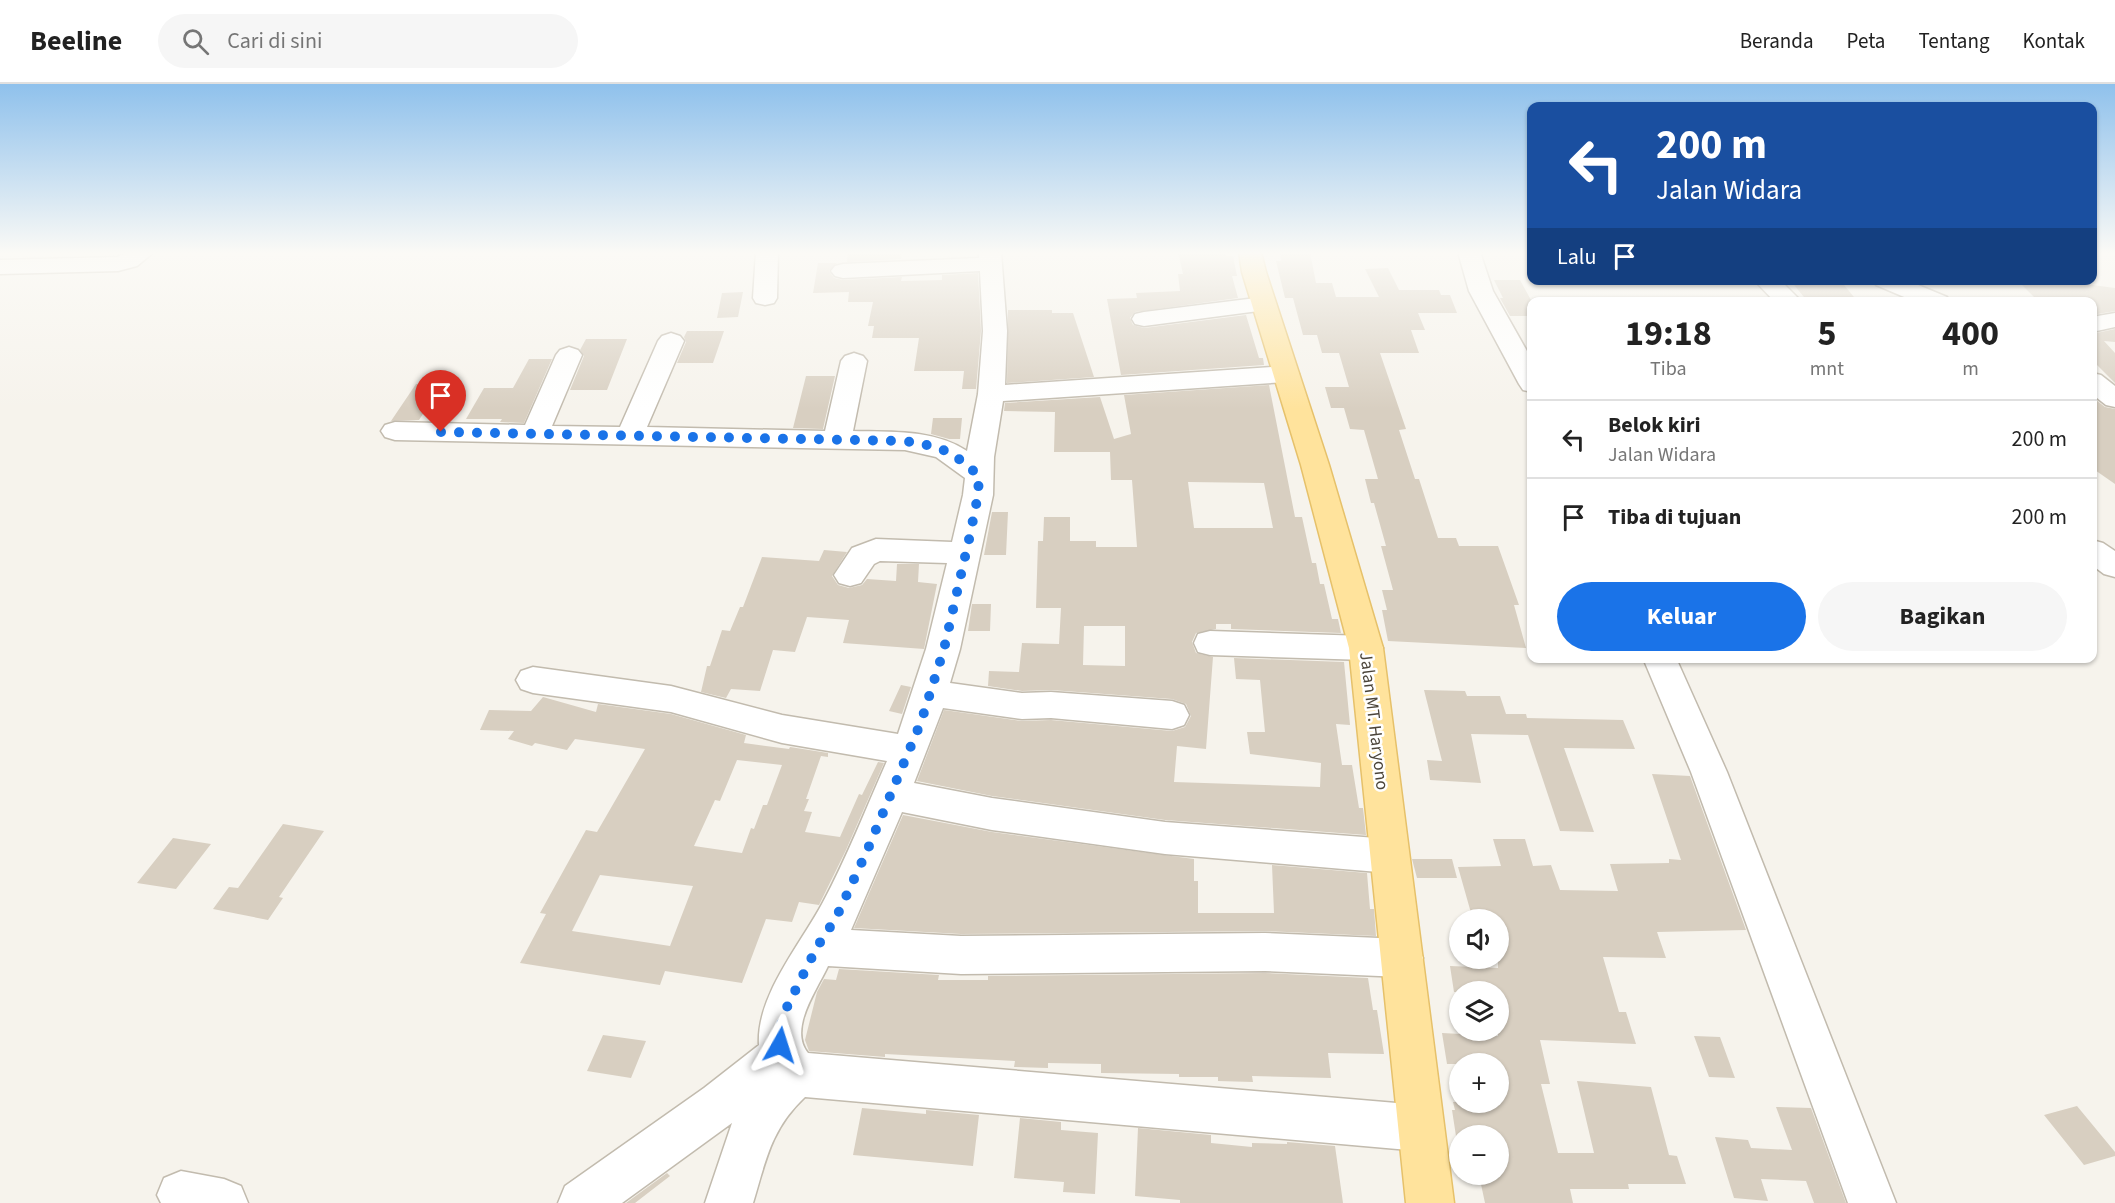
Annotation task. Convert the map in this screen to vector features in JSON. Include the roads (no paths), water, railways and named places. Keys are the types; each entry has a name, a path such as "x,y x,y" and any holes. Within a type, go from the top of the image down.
{"main road":[{"name":"Jalan MT. Haryono","path":"1264,304 1345,566 1366,648 1430,1203"}],"street":[{"path":"729,1203 753,1127 774,1095 789,1065 780,1032 782,1017 817,947 836,918 891,794 910,750 944,649 978,495 991,394 994,331 993,304"},
{"path":"1144,319 1262,304"},
{"path":"1488,304 1527,375"},
{"path":"2097,324 2115,320"},
{"path":"630,436 671,341"},
{"path":"535,434 569,355"},
{"path":"837,440 854,361"},
{"path":"991,394 1107,388 1184,379 1286,374"},
{"path":"2097,385 2115,399"},
{"path":"395,431 905,441 947,450 959,457 979,476"},
{"path":"850,575 863,556 876,550 965,552"},
{"path":"2097,553 2115,566"},
{"path":"1210,643 1366,648"},
{"path":"1661,663 1709,772 1872,1203"},
{"path":"533,680 670,699 782,729 910,750"},
{"path":"930,693 1022,706 1051,705 1172,715"},
{"path":"891,794 992,814 1166,838 1390,856"},
{"path":"817,947 961,955 1264,952 1402,958"},
{"path":"582,1203 720,1104 789,1065 1420,1128"}]}
